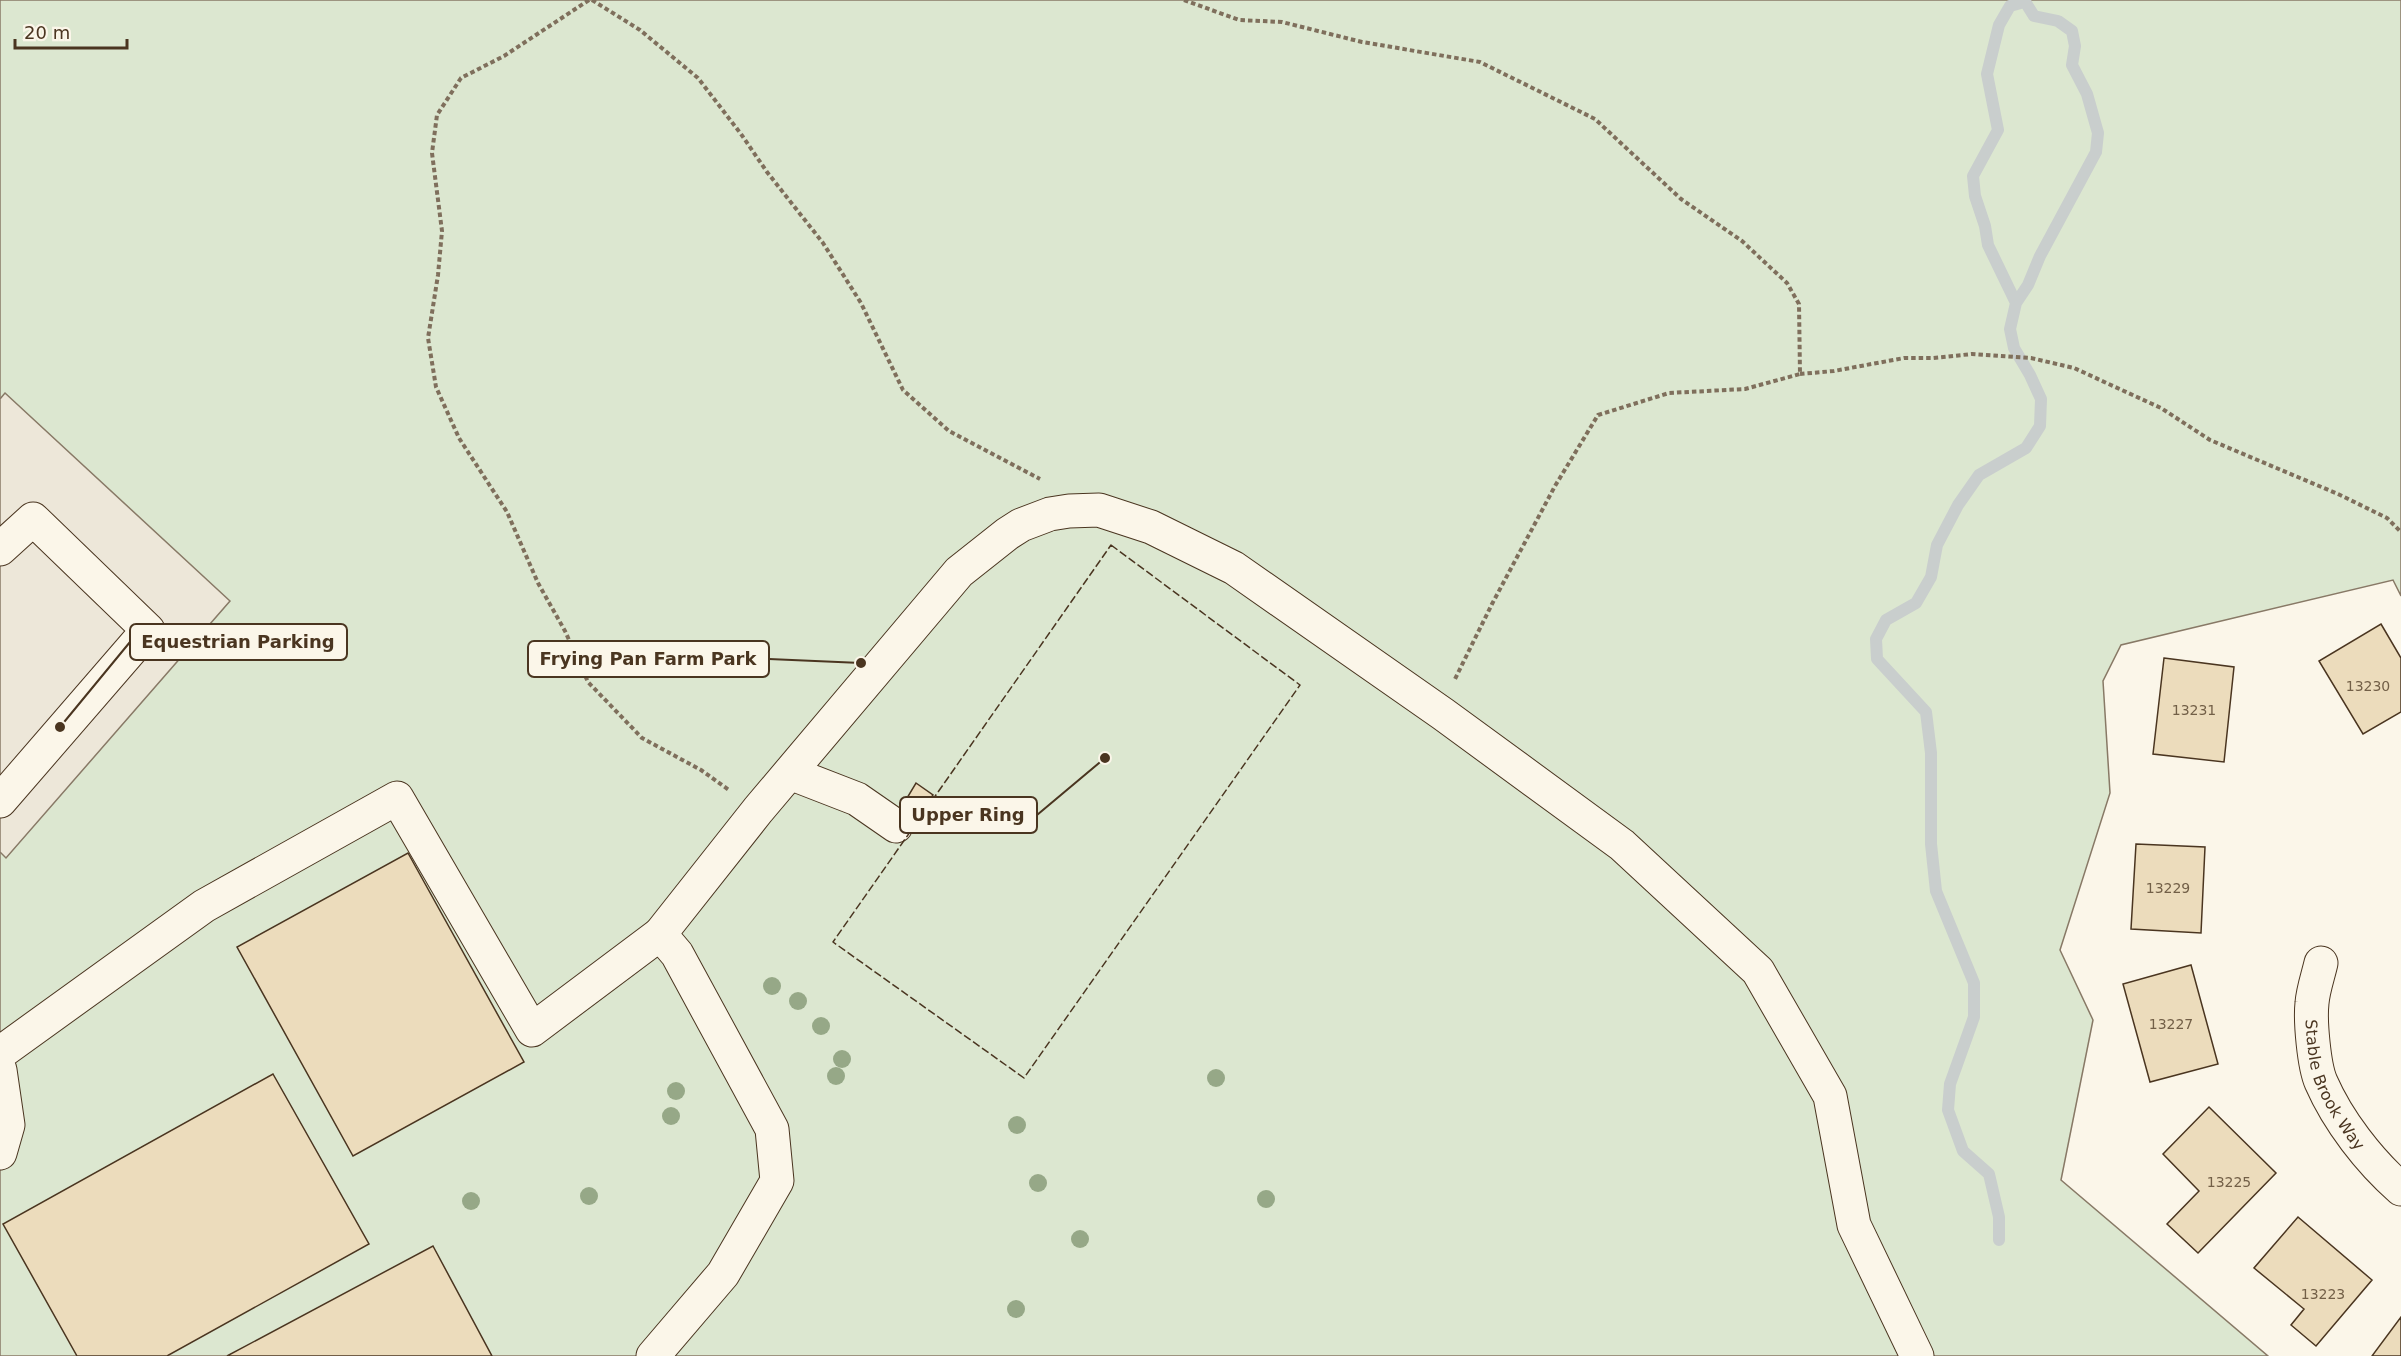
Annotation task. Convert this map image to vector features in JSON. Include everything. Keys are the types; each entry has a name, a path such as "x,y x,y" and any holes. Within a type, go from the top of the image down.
{"street":[{"path":"0,1053 204,906 397,798 532,1030 660,934 758,810 960,573 985,550 1021,525 1050,514 1099,510 1126,518 1179,540 1234,568 1443,714 1622,845 1758,971 1830,1096 1854,1225 1917,1356"},
{"path":"0,549 33,519 148,630 0,801"},
{"path":"790,773 857,799 896,826"},
{"path":"653,1356 723,1274 777,1180 772,1129 678,954 660,934"},
{"name":"Stable Brook Way","path":"2321,963 2312,1003 2316,1062 2320,1080 2336,1111 2359,1143 2388,1178 2401,1189"},
{"path":"0,1070 8,1125 0,1153"}],"path":[{"path":"758,810 700,770 642,738 588,682 565,631 538,583 507,512 459,438 436,387 428,338 442,231 432,153 437,115 461,78 504,56 590,0 639,30 698,78 741,134 766,172 824,243 861,303 903,390 949,431 1049,484"},
{"path":"1184,0 1239,20 1282,22 1362,42 1480,62 1595,119 1681,199 1742,241 1787,283 1799,304 1800,374"},
{"path":"1443,714 1457,676 1492,604 1555,486 1598,416 1669,393 1744,389 1800,374 1833,371 1904,358 1972,354 2031,358 2074,368 2162,408 2210,440 2338,494 2387,518 2401,532"}],"green space":[{"path":"0,0 2401,0 2401,596 2393,580 2121,645 2103,681 2110,793 2060,950 2093,1020 2061,1180 2268,1356 0,1356"}],"shaded area":[{"path":"5,393 230,601 6,858 0,852 0,399"}],"building":[{"path":"2381,624 2401,658 2401,712 2363,734 2319,661"},
{"path":"2164,658 2234,667 2224,762 2153,754"},
{"path":"916,783 933,795 920,813 904,803"},
{"path":"2136,844 2205,847 2201,933 2131,929"},
{"path":"408,853 524,1062 353,1156 237,947"},
{"path":"2191,965 2218,1064 2150,1082 2123,984"},
{"path":"273,1074 369,1244 167,1356 77,1356 3,1224"},
{"path":"2209,1107 2276,1173 2198,1253 2167,1224 2199,1191 2163,1154"},
{"path":"2298,1217 2372,1280 2316,1346 2291,1325 2304,1309 2254,1268"},
{"path":"433,1246 492,1356 227,1356"},
{"path":"2401,1317 2401,1356 2372,1356"}],"waterway":[{"path":"1999,1240 1999,1217 1989,1174 1963,1151 1948,1110 1950,1084 1974,1017 1974,983 1936,891 1931,844 1931,753 1926,712 1877,659 1876,639 1886,620 1916,603 1931,577 1937,545 1958,505 1979,475 2026,448 2040,426 2041,399 2014,348 2010,329 2016,303 2028,285 2040,256 2096,152 2098,133 2087,94 2072,65 2075,46 2072,31 2058,21 2034,16 2024,0"},
{"path":"2016,303 1988,245 1985,226 1975,196 1973,176 1998,130 1987,74 1999,25 2010,6 2024,2"}],"fence":[{"path":"1111,545 1300,685 1024,1078 833,942 1111,545"}],"place":[{"name":"Frying Pan Farm Park","path":"861,663"},
{"name":"Equestrian Parking","path":"60,727"},
{"name":"Upper Ring","path":"1105,758"}]}
